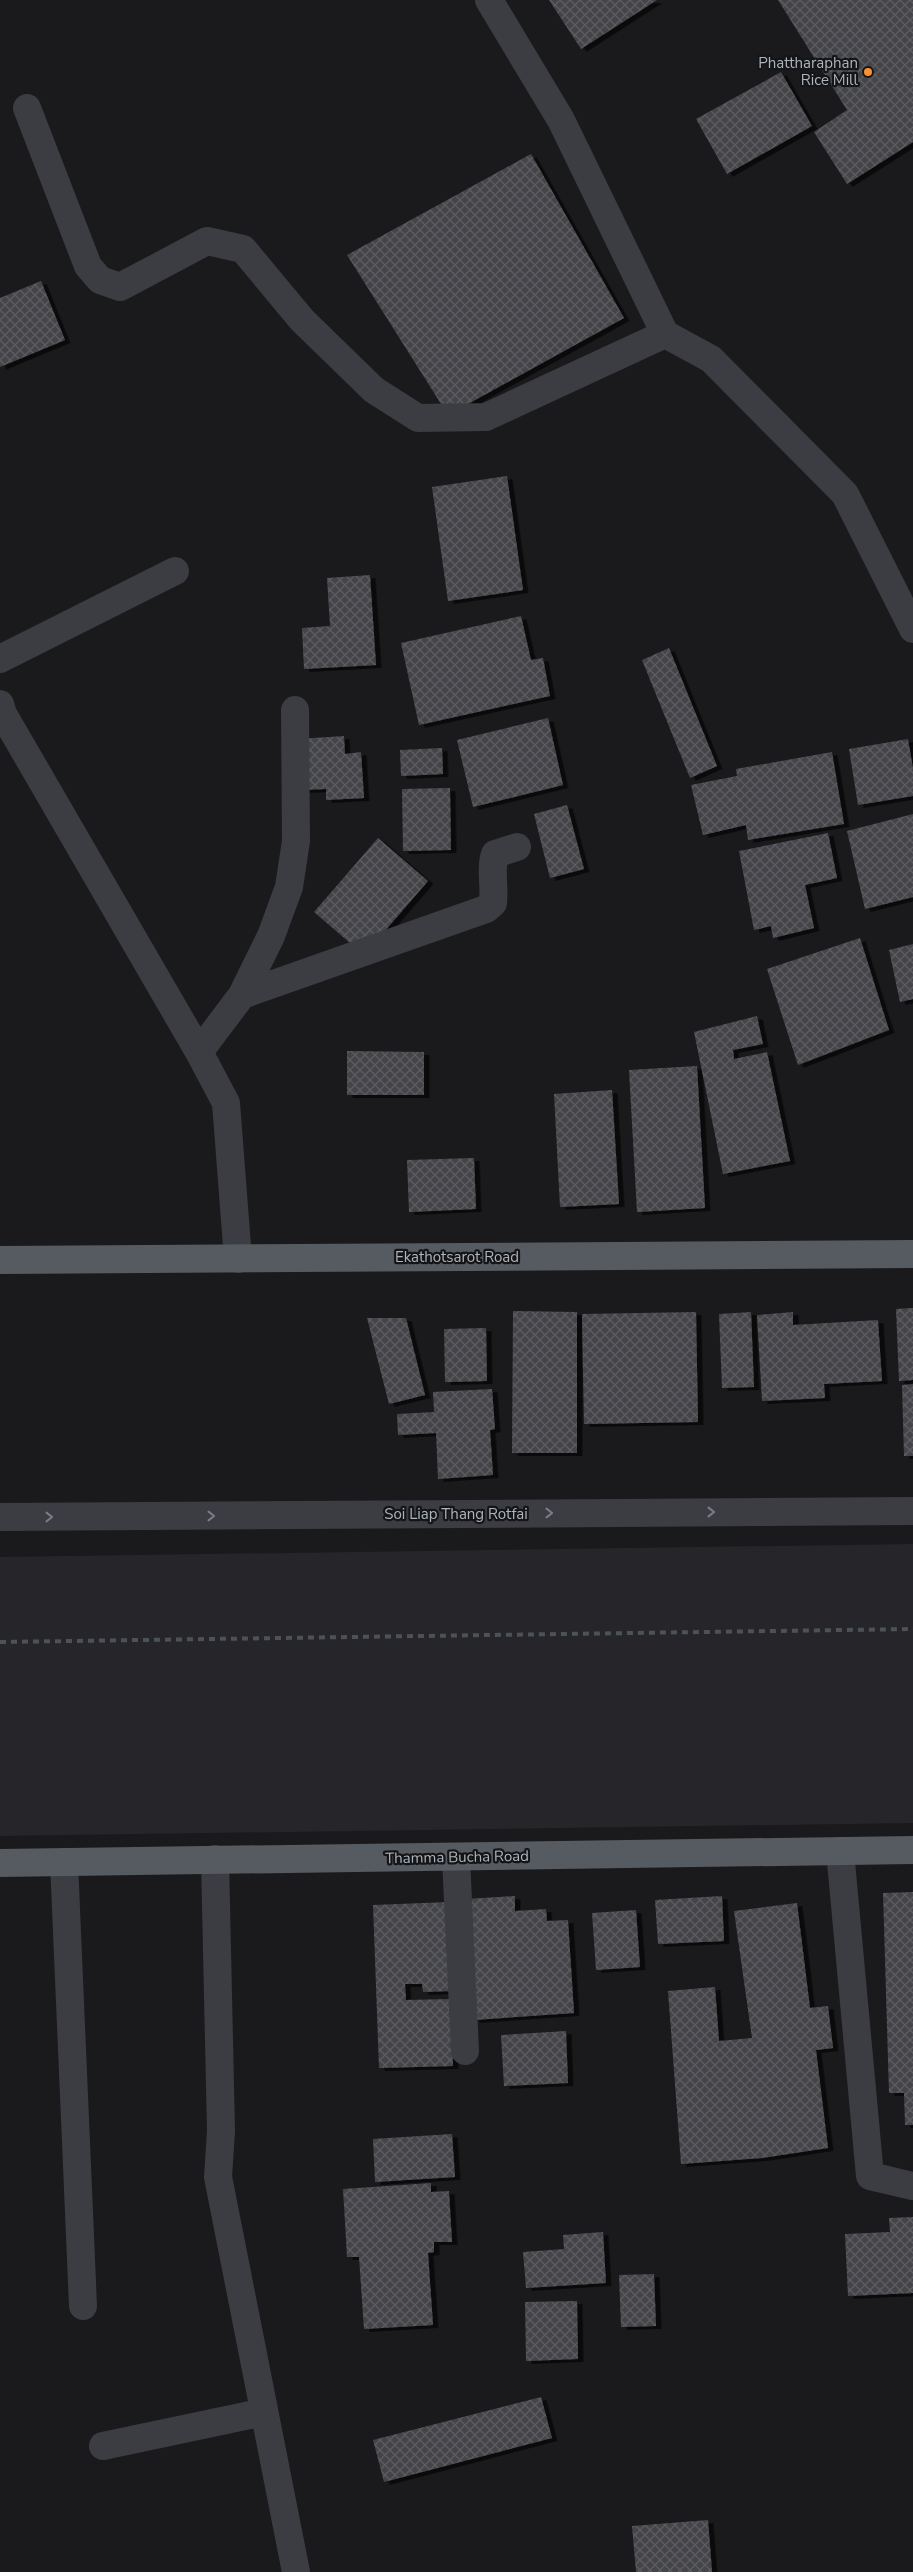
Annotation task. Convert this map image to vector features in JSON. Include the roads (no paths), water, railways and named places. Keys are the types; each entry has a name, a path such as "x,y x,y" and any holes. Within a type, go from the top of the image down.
{"main road":[{"name":"Ekathotsarot Road","path":"0,1260 913,1254"},
{"name":"Thamma Bucha Road","path":"0,1863 913,1850"}],"street":[{"path":"489,0 561,120 665,334 711,359 845,494 913,629"},
{"path":"26,108 88,266 100,280 120,287 207,241 243,249 302,320 374,390 418,418 486,417 665,334"},
{"path":"0,659 175,570"},
{"path":"0,704 3,714 199,1052 226,1103 238,1259"},
{"path":"199,1052 242,995 271,936 289,887 296,841 295,710"},
{"path":"242,995 486,909 493,903 495,889 492,861 495,854 518,848"},
{"name":"Soi Liap Thang Rotfai","path":"0,1517 913,1511"},
{"path":"840,1851 870,2176 913,2186"},
{"path":"456,1858 465,2051"},
{"path":"216,1859 221,2131 218,2177 296,2572"},
{"path":"64,1862 83,2306"},
{"path":"102,2446 264,2412"}],"railway":[{"path":"0,1642 913,1629"}],"place":[{"name":"Phattharaphan Rice Mill","path":"868,72"}]}
